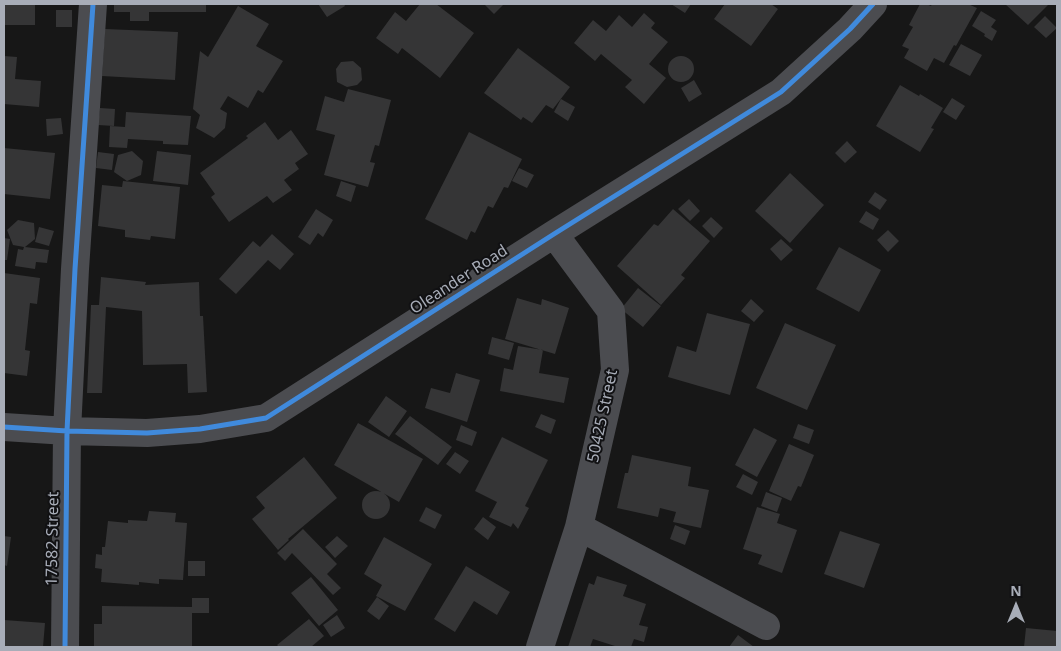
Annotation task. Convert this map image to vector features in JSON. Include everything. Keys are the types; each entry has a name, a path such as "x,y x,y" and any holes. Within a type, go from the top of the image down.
{"street":[{"name":"17582 Street","path":"65,647 67,431 92,4"},
{"name":"Oleander Road","path":"4,427 147,433 200,429 266,418 781,92 873,4"},
{"name":"50425 Street","path":"540,647 579,527 615,370 611,310 554,234"},
{"path":"579,527 766,626"}],"building":[{"path":"4,4 35,4 35,25 4,25"},
{"path":"114,4 206,4 206,12 149,12 149,21 130,21 130,12 114,12"},
{"path":"318,4 344,4 345,6 327,17"},
{"path":"420,4 436,4 474,33 440,78 402,48 398,54 376,38 395,12 406,21"},
{"path":"484,4 504,4 494,14"},
{"path":"671,4 691,4 685,13"},
{"path":"725,4 771,4 778,9 751,46 714,19"},
{"path":"920,4 931,6 932,4 968,4 977,8 956,46 954,45 944,63 934,58 927,71 904,58 909,49 902,46 913,27 909,25"},
{"path":"1005,4 1049,4 1028,25"},
{"path":"238,6 269,24 256,46 283,61 263,93 258,90 248,108 228,96 220,109 227,113 225,128 214,138 196,128 200,115 193,109 200,51 208,57"},
{"path":"56,10 72,10 72,27 56,27"},
{"path":"981,11 996,20 991,27 997,31 992,41 972,26"},
{"path":"644,13 655,23 651,28 668,42 649,64 666,78 644,104 625,87 632,80 601,54 595,61 574,43 593,20 606,31 619,15 632,27"},
{"path":"1045,16 1057,28 1046,38 1034,27"},
{"path":"105,29 178,32 175,80 102,76"},
{"path":"961,44 982,55 970,76 949,65"},
{"path":"518,48 570,87 553,109 546,105 532,123 523,117 521,120 484,93"},
{"path":"4,56 17,57 15,79 41,81 39,107 4,104"},
{"path":"681,56 690,60 694,69 690,78 681,82 672,78 668,69 672,60"},
{"path":"353,61 361,68 362,80 357,85 347,87 337,82 336,69 341,62"},
{"path":"694,80 702,94 689,102 681,88"},
{"path":"900,85 943,108 931,128 934,129 920,152 876,126"},
{"path":"348,89 391,100 379,146 375,145 370,162 375,163 368,187 324,175 335,135 316,130 325,96 344,102"},
{"path":"952,98 965,106 956,120 943,112"},
{"path":"561,99 575,107 568,121 554,112"},
{"path":"100,108 115,109 114,126 98,125"},
{"path":"126,112 191,116 188,145 128,139 127,148 109,147 110,126 125,127"},
{"path":"61,118 63,134 47,136 46,119"},
{"path":"265,122 278,140 291,130 308,154 295,163 299,169 284,180 292,190 273,203 267,196 229,222 211,197 215,194 200,173 248,138 246,136"},
{"path":"469,132 522,159 508,188 504,187 493,208 488,206 475,233 471,231 467,240 425,219"},
{"path":"847,141 857,152 845,163 835,153"},
{"path":"4,148 55,153 50,199 4,194"},
{"path":"132,151 143,161 141,175 127,181 114,172 118,155"},
{"path":"157,151 191,155 188,185 153,181"},
{"path":"98,152 114,154 112,170 96,168"},
{"path":"519,168 534,175 527,188 512,181"},
{"path":"790,173 824,205 790,243 755,211"},
{"path":"123,181 180,187 175,239 151,236 150,240 125,237 125,230 98,226 102,185 122,187"},
{"path":"341,181 356,186 351,202 336,196"},
{"path":"875,192 887,200 880,210 868,202"},
{"path":"689,199 700,211 690,221 678,209"},
{"path":"316,209 333,220 323,237 318,233 310,245 298,237"},
{"path":"673,209 710,241 681,275 685,278 661,305 617,266 654,224 658,226"},
{"path":"866,211 879,219 873,230 859,222"},
{"path":"711,217 723,228 714,238 702,226"},
{"path":"18,220 34,223 35,239 25,247 49,250 47,263 36,262 35,269 15,266 18,249 23,250 24,247 13,245 7,230"},
{"path":"39,227 54,231 49,246 35,242"},
{"path":"888,230 899,241 888,252 877,240"},
{"path":"272,234 294,254 280,270 268,260 236,294 219,279 253,241 260,247"},
{"path":"4,238 10,239 7,260 4,260"},
{"path":"781,239 793,250 781,261 770,249"},
{"path":"839,247 881,270 859,312 816,289"},
{"path":"4,273 40,278 37,304 30,303 25,350 30,351 27,376 4,373"},
{"path":"101,277 146,282 145,285 199,282 200,316 203,316 207,392 188,393 187,364 143,365 142,311 106,307 102,393 87,393 91,305 99,305"},
{"path":"638,288 661,306 643,327 621,309"},
{"path":"517,298 541,305 542,299 569,308 555,354 505,339"},
{"path":"751,299 764,311 754,322 741,311"},
{"path":"707,313 750,324 730,395 668,377 677,346 696,352"},
{"path":"785,323 836,345 807,410 756,388"},
{"path":"492,337 514,343 509,360 488,354"},
{"path":"518,346 543,350 539,373 569,378 564,403 500,391 504,368 513,370"},
{"path":"456,373 480,380 467,422 425,408 431,388 450,393"},
{"path":"386,396 407,411 389,437 368,422"},
{"path":"541,414 556,420 551,434 535,427"},
{"path":"410,416 452,447 438,465 395,434"},
{"path":"358,423 423,459 399,502 334,465"},
{"path":"798,424 814,430 809,444 793,438"},
{"path":"461,425 477,432 472,446 456,440"},
{"path":"754,428 777,440 757,477 735,465"},
{"path":"502,437 548,460 525,506 529,508 518,529 513,523 511,527 489,517 497,502 475,491"},
{"path":"789,444 814,455 801,487 798,486 791,501 769,491"},
{"path":"455,452 469,461 460,474 446,464"},
{"path":"632,455 691,467 688,486 709,490 701,528 673,522 676,512 660,508 658,517 617,508 625,473 628,473"},
{"path":"304,457 337,498 288,539 278,550 252,519 265,508 256,497"},
{"path":"743,474 758,482 752,495 736,487"},
{"path":"376,491 386,495 390,505 386,515 376,519 366,515 362,505 366,495"},
{"path":"766,492 782,498 777,512 761,506"},
{"path":"426,507 442,515 435,529 419,521"},
{"path":"757,507 780,514 777,523 797,530 782,573 758,564 762,555 743,549"},
{"path":"149,511 176,513 175,522 187,523 183,580 159,579 159,584 139,582 139,585 101,582 102,569 95,568 96,554 102,555 102,547 105,547 108,521 128,523 128,520 147,521"},
{"path":"483,517 496,527 488,540 474,529"},
{"path":"675,525 690,531 685,545 670,539"},
{"path":"303,529 337,564 327,574 341,588 333,595 292,553 285,561 277,553"},
{"path":"840,531 880,544 864,588 824,574"},
{"path":"4,536 11,537 7,566 4,565"},
{"path":"337,536 348,546 335,558 325,547"},
{"path":"384,537 432,564 405,611 376,596 382,585 364,574"},
{"path":"188,561 205,561 205,576 188,576"},
{"path":"466,566 510,592 497,615 474,601 455,632 434,619"},
{"path":"597,576 627,585 623,596 646,604 639,625 648,627 644,642 634,639 631,647 618,647 593,639 590,647 568,647 589,583 594,585"},
{"path":"311,577 338,610 319,626 291,593"},
{"path":"377,597 389,606 379,620 367,611"},
{"path":"192,598 209,598 209,613 192,613 192,647 94,647 94,624 102,624 102,606 192,607"},
{"path":"337,615 345,628 331,637 323,625"},
{"path":"309,619 324,636 311,647 279,647 277,645"},
{"path":"4,620 45,623 43,647 4,647"},
{"path":"1026,628 1057,631 1057,647 1024,647"},
{"path":"738,635 754,647 729,647"}],"cycle path":[{"path":"65,647 67,431 75,269 93,4"},
{"path":"4,427 147,433 200,429 266,418 781,92 850,29 873,4"}]}
